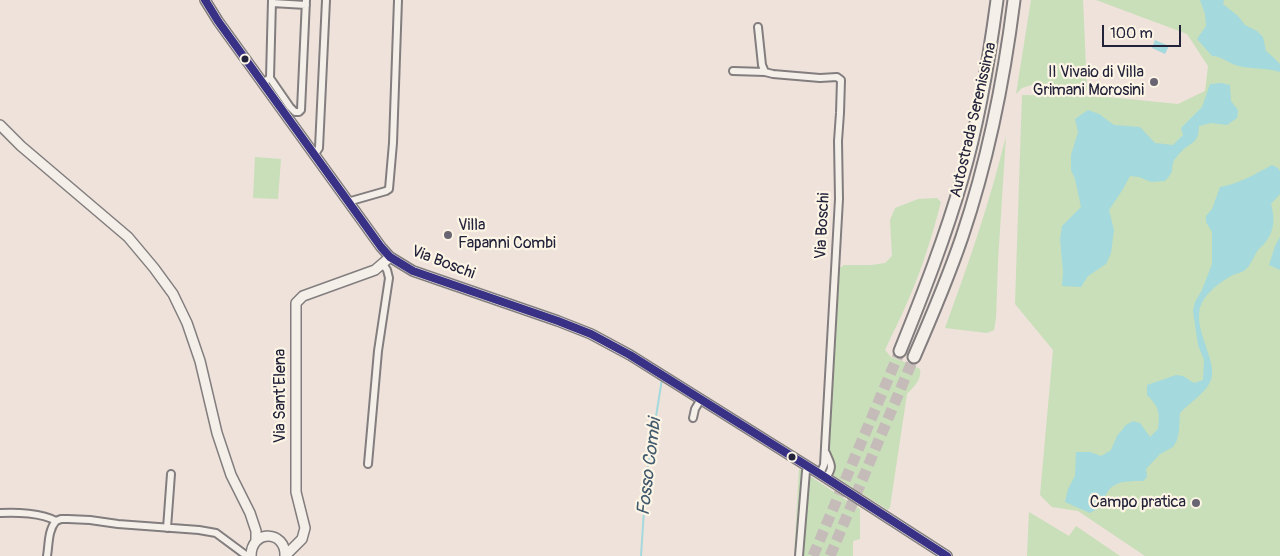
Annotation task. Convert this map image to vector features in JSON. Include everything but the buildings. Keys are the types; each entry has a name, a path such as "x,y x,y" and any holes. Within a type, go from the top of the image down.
{"highway":[{"name":"Autostrada Serenissima","path":"900,351 946,231 974,135 997,0"},
{"name":"Autostrada Serenissima","path":"914,357 943,288 978,186 1000,90 1014,0"}],"main road":[{"name":"Via Boschi","path":"205,0 218,21 266,80 314,154 390,257 416,272 591,334 630,355 701,399 947,556"},
{"path":"0,125 28,152 128,237 173,294 187,323 200,361 217,433 231,475 250,513 256,534 249,556"},
{"name":"Via Boschi","path":"346,280 374,270 390,257"},
{"name":"Via Sant'Elena","path":"299,543 305,528 296,492 296,303 303,296 346,280"},
{"path":"250,513 270,536 290,545 299,543"},
{"path":"254,543 262,537 270,536"},
{"path":"282,543 285,556"},
{"path":"285,556 299,543"}],"street":[{"path":"314,154 319,148 326,0"},
{"path":"349,203 386,192 389,189 393,143 398,0"},
{"name":"Via Boschi","path":"272,1 306,2 301,110 299,112 295,112 266,80 272,1"},
{"path":"758,27 762,65 765,72"},
{"name":"Via Boschi","path":"733,71 765,72 820,78 837,77 840,80 839,199 823,476"},
{"name":"Via Boschi","path":"368,464 378,351 389,278 383,264"},
{"path":"692,418 701,399"},
{"path":"799,556 806,471 808,467"},
{"path":"167,528 171,474"},
{"path":"0,513 50,517 56,521"},
{"path":"47,556 50,530 56,521 61,519 216,533 249,556"},
{"path":"235,547 245,549 254,543"}],"green space":[{"path":"1031,0 1083,0 1087,90 1031,85 1022,88 1016,94"},
{"path":"1096,0 1280,0 1280,556 1145,556 1078,511 1052,507 1040,495 1053,350 1015,304 1022,95 1108,97 1178,104 1205,91 1208,66 1187,34"},
{"path":"1006,136 994,330 987,333 945,328 978,233"},
{"path":"255,157 281,159 278,199 253,198"},
{"path":"937,198 941,202 926,254 911,293 885,350 891,357 920,369 917,383 907,394 888,510 833,475 834,463 828,449 837,270 844,265 885,263 892,256 890,220 895,208 918,199"},
{"path":"799,469 860,509 860,539 853,541 853,556 794,556"},
{"path":"1029,512 1069,536 1076,526 1120,556 1027,556"}],"water":[{"path":"1200,0 1224,0 1223,4 1238,16 1245,25 1257,31 1263,37 1266,51 1280,64 1280,72 1241,67 1212,56 1197,39 1206,26 1205,14"},
{"path":"1155,40 1169,46 1165,54 1152,48"},
{"path":"1221,83 1230,85 1231,101 1238,110 1237,118 1227,125 1211,123 1199,126 1196,140 1174,160 1172,172 1165,181 1151,182 1139,177 1130,176 1109,210 1114,230 1111,253 1106,264 1088,276 1081,287 1062,286 1063,272 1060,239 1062,226 1081,207 1075,179 1071,170 1071,155 1078,132 1075,119 1088,110 1099,114 1114,125 1140,127 1155,143 1173,145 1183,135 1181,128 1202,107 1210,84"},
{"path":"1272,165 1280,171 1280,194 1271,204 1273,215 1272,230 1264,245 1257,251 1246,269 1221,282 1204,299 1199,319 1211,362 1211,380 1201,394 1180,413 1179,431 1173,447 1160,454 1146,469 1147,477 1143,481 1128,481 1116,484 1108,492 1102,506 1090,513 1065,502 1068,489 1075,476 1076,452 1090,452 1101,456 1111,450 1117,436 1126,425 1133,421 1140,423 1150,437 1158,429 1158,410 1147,395 1147,385 1176,375 1183,376 1194,383 1203,380 1204,360 1198,345 1193,311 1195,302 1212,264 1212,232 1206,222 1206,216 1212,209 1220,187 1240,181"},
{"path":"1280,237 1280,270 1269,265"}],"waterway":[{"name":"Fosso Combi","path":"641,556 646,479 662,379"}],"tunnel":[{"path":"813,556 900,351"},
{"path":"830,556 914,357"}],"transit line":[{"path":"205,0 218,21 390,257 413,271 591,334 630,355 947,556"}],"place":[{"name":"Il Vivaio di Villa Grimani Morosini","path":"1154,82"},
{"name":"Villa Fapanni Combi","path":"448,235"},
{"name":"Campo pratica","path":"1196,503"}]}
